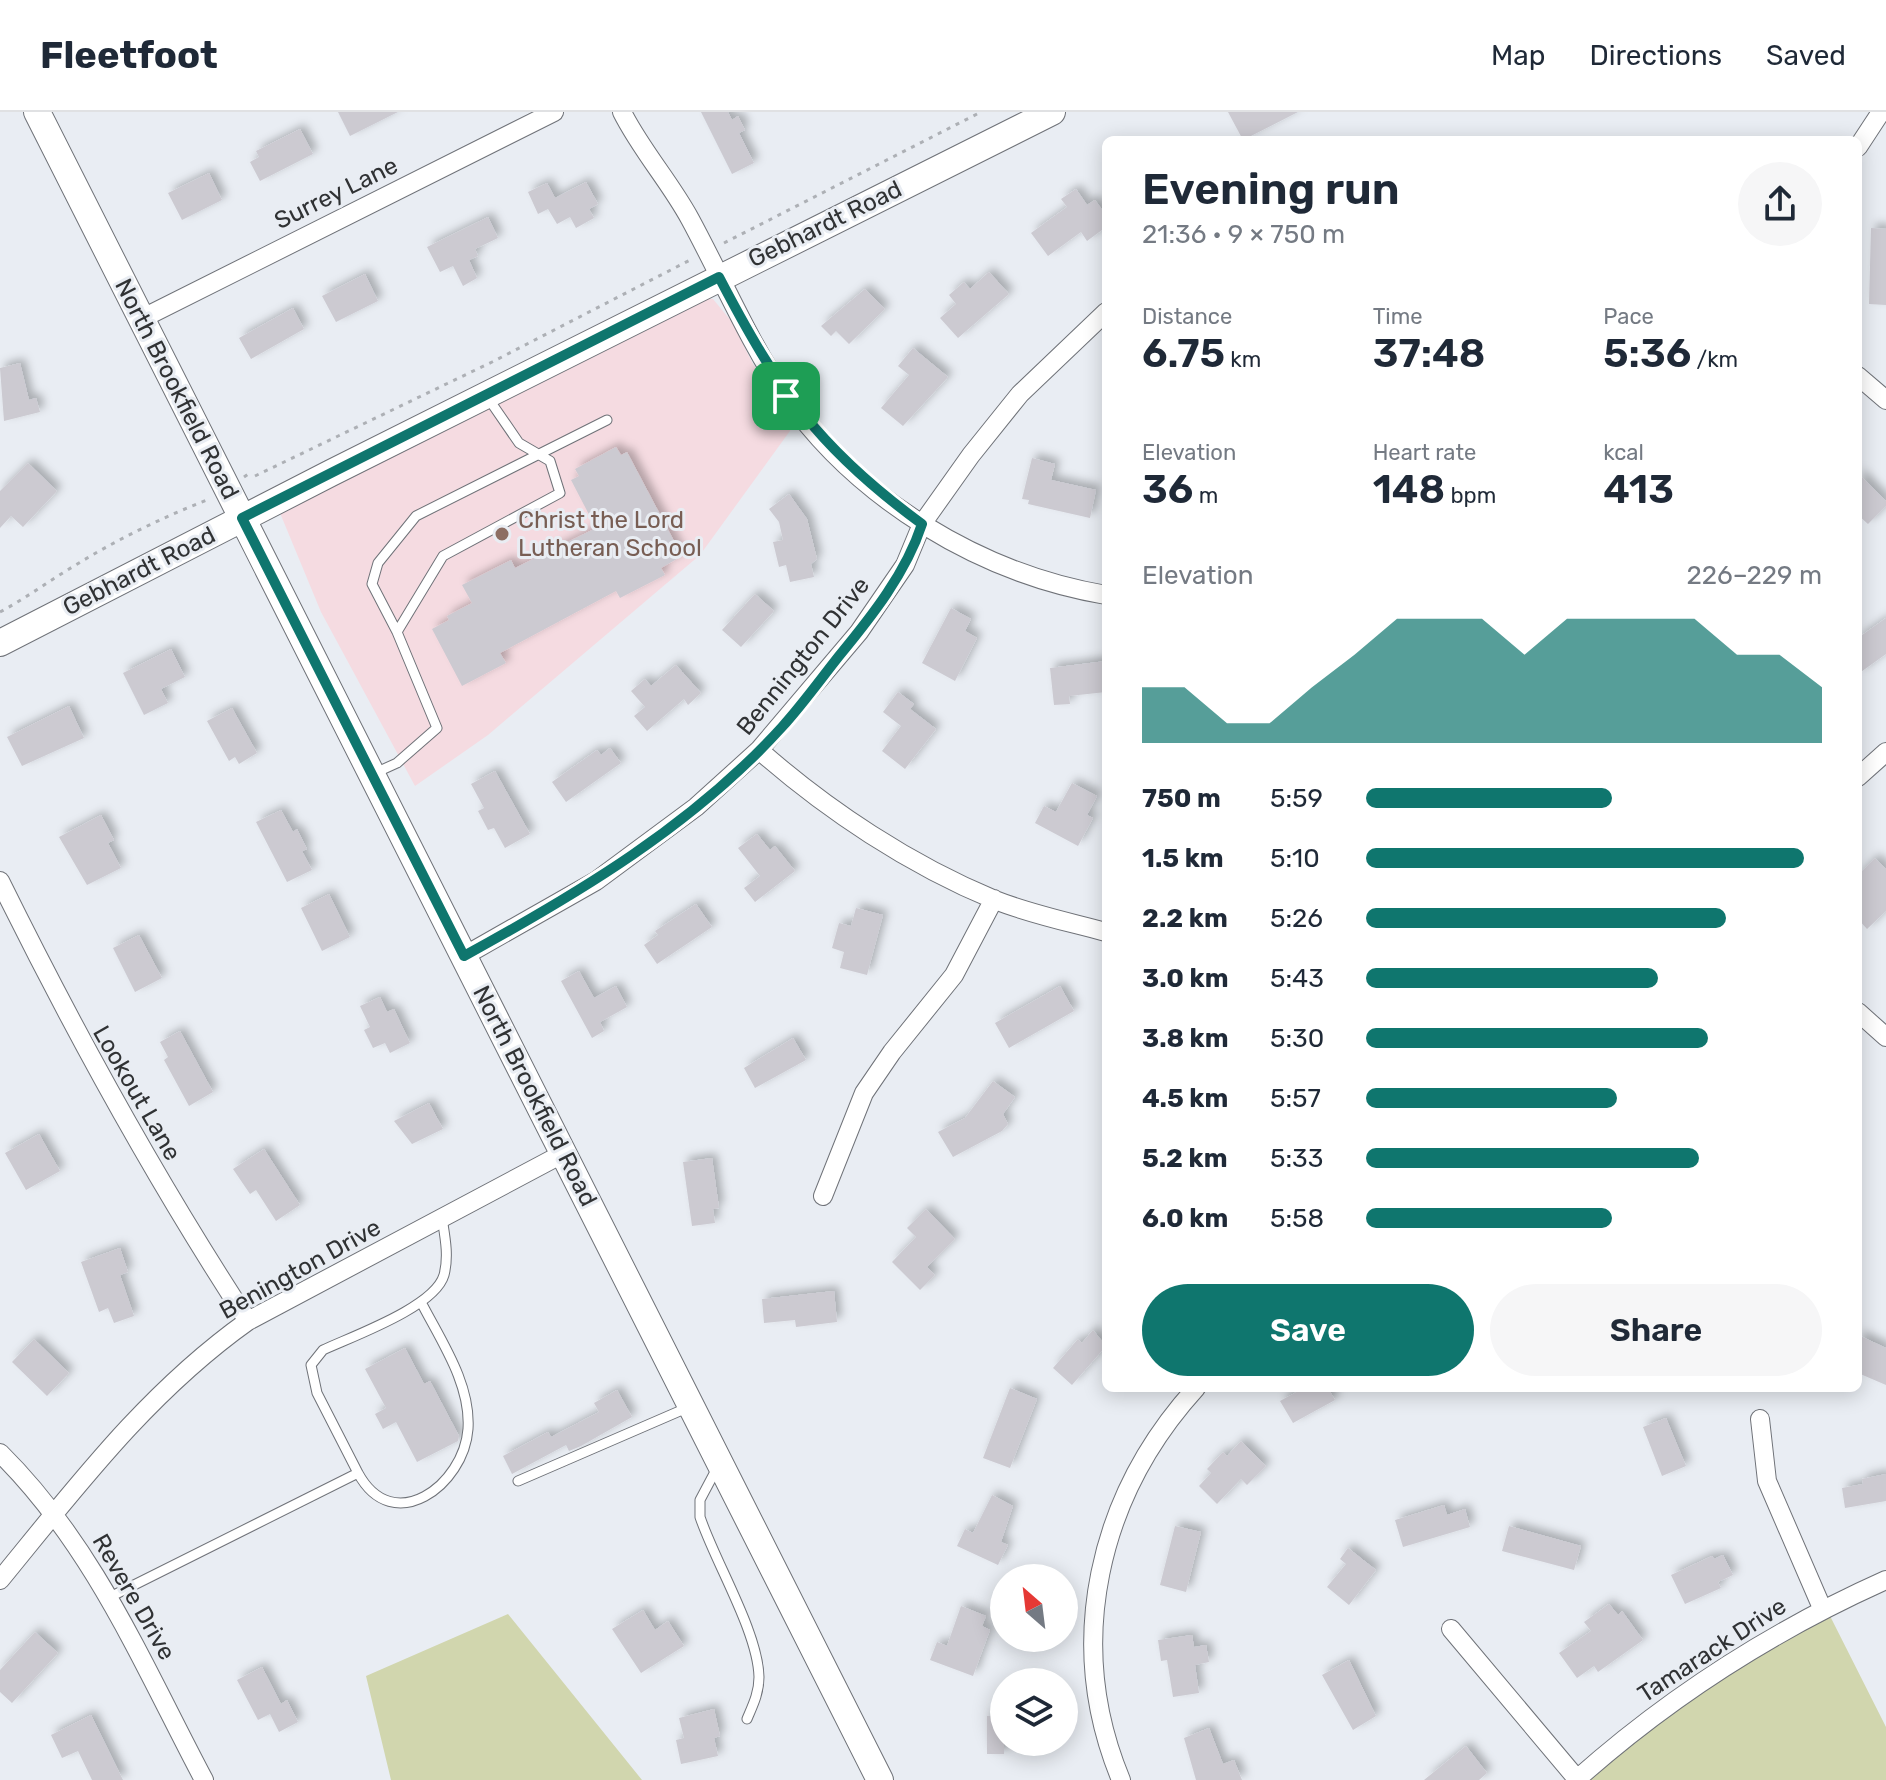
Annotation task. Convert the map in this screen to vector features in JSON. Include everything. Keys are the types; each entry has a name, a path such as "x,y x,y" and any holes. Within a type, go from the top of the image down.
{"street":[{"name":"North Brookfield Road","path":"37,112 880,1780"},
{"name":"Surrey Lane","path":"141,319 554,112"},
{"path":"622,112 707,252 758,352 812,428 875,490 950,541 1024,573 1102,594"},
{"name":"Gebhardt Road","path":"0,643 719,277 1052,112"},
{"path":"1862,141 1881,112"},
{"name":"Bennington Drive","path":"464,956 596,881 676,823 759,750 859,632 905,565 922,524 1020,394 1102,316"},
{"path":"1862,379 1886,400"},
{"path":"759,750 798,784 922,863 994,899 1102,931"},
{"path":"1862,773 1886,752"},
{"name":"Lookout Lane","path":"0,881 77,1036 135,1141 248,1321"},
{"path":"823,1196 864,1093 892,1052 954,975 994,899"},
{"path":"1862,1016 1886,1037"},
{"name":"Benington Drive","path":"0,1580 53,1513 154,1399 248,1321 564,1153"},
{"path":"1121,1780 1104,1734 1095,1672 1093,1632 1103,1562 1122,1499 1135,1470 1193,1392"},
{"path":"1760,1419 1767,1481 1822,1608"},
{"name":"Revere Drive","path":"0,1453 53,1513 110,1597 204,1780"},
{"name":"Tamarack Drive","path":"1576,1779 1672,1701 1754,1646 1822,1608 1886,1580"},
{"path":"1451,1629 1576,1779"}],"lane":[{"path":"397,632 443,556 560,493 550,461 519,443 486,395"},
{"path":"373,774 397,763 437,728 397,632 372,584 378,563 416,516 607,420"},
{"path":"421,1302 450,1356 467,1402 468,1430 461,1462 445,1481 413,1503 387,1504 368,1492 317,1393 311,1365 323,1350 421,1302 443,1278 447,1255 442,1218"},
{"path":"518,1481 692,1406"},
{"path":"722,1465 703,1492 700,1517 740,1614 759,1674 758,1694 747,1719"},
{"path":"110,1597 358,1473"}],"path":[{"path":"0,612 53,583 88,558 253,474 492,362 981,112"}],"shaded area":[{"name":"Christ the Lord Lutheran School","path":"696,298 713,299 732,322 753,364 795,424 700,555 488,735 415,786 321,612 280,513"}],"green space":[{"path":"1828,1612 1886,1727 1886,1780 1587,1780 1689,1695"},
{"path":"508,1614 642,1780 391,1780 366,1676"}],"building":[{"path":"338,112 398,112 350,136"},
{"path":"701,112 728,112 732,120 738,116 745,130 739,133 754,163 732,174"},
{"path":"1228,112 1298,112 1251,136 1241,136"},
{"path":"300,129 313,154 260,181 250,162 259,157 256,151"},
{"path":"209,173 222,200 182,220 168,193"},
{"path":"586,182 598,204 589,209 594,218 576,228 570,217 557,224 548,209 538,214 528,192 547,183 555,198"},
{"path":"1076,189 1087,205 1095,200 1102,210 1102,230 1087,241 1081,232 1048,256 1031,233 1067,207 1061,199"},
{"path":"488,217 498,238 475,249 478,256 469,260 477,278 463,286 453,266 440,272 427,247"},
{"path":"1871,228 1886,229 1886,305 1869,304"},
{"path":"989,272 1009,294 958,338 940,318 956,304 949,295 964,282 970,289"},
{"path":"365,274 378,301 336,322 322,296"},
{"path":"865,289 885,309 849,344 836,331 831,336 821,326"},
{"path":"293,308 304,329 251,359 239,338"},
{"path":"913,348 948,377 903,426 881,408 909,375 898,366"},
{"path":"20,363 29,400 36,398 40,412 4,421 0,368"},
{"path":"616,447 621,455 627,452 682,556 661,568 665,575 620,598 616,591 500,653 506,663 462,686 432,629 449,620 447,616 472,603 462,585 511,560 515,568 596,528 571,480 579,476 575,469"},
{"path":"1032,458 1055,464 1051,480 1096,490 1090,518 1028,504 1029,500 1022,499"},
{"path":"28,463 57,491 23,527 11,516 0,528 0,491"},
{"path":"1862,477 1886,501 1886,506 1868,524 1862,519"},
{"path":"789,494 807,519 817,559 811,564 814,577 790,582 786,565 779,567 773,542 783,540 779,522 769,509"},
{"path":"755,594 774,611 741,647 722,630"},
{"path":"951,608 971,619 965,631 977,638 955,681 922,663"},
{"path":"1886,618 1886,654 1862,671 1862,635"},
{"path":"171,649 185,677 161,689 168,703 144,715 123,673"},
{"path":"1102,662 1102,692 1069,696 1070,704 1054,705 1050,668"},
{"path":"676,665 701,693 688,705 684,699 647,731 634,716 645,707 631,691 645,679 651,686"},
{"path":"898,692 914,704 910,709 936,729 905,769 882,751 901,726 883,712"},
{"path":"69,706 84,738 22,766 7,737"},
{"path":"232,708 257,753 239,764 235,757 229,761 207,721"},
{"path":"610,748 621,763 566,802 552,782 597,750 601,755"},
{"path":"495,771 530,834 505,848 494,828 488,830 478,811 484,808 471,784"},
{"path":"1072,783 1097,796 1087,815 1093,818 1078,846 1035,823 1044,806 1056,812"},
{"path":"281,810 293,832 297,829 307,849 302,851 312,870 287,882 256,822"},
{"path":"101,815 114,840 108,843 121,868 87,885 59,837"},
{"path":"757,834 770,850 775,846 795,871 755,902 744,888 760,876 738,848"},
{"path":"1875,858 1886,869 1886,911 1867,929 1862,923 1862,871"},
{"path":"329,894 350,937 322,951 301,908"},
{"path":"696,904 712,927 657,964 644,945 658,935 655,931"},
{"path":"856,908 883,915 867,975 840,968 844,952 832,948 839,923 851,926"},
{"path":"139,935 162,978 135,992 113,948"},
{"path":"579,971 594,998 616,986 627,1007 600,1022 604,1031 592,1038 561,981"},
{"path":"1060,986 1074,1011 1009,1048 995,1023"},
{"path":"380,997 387,1012 394,1009 410,1043 390,1053 385,1043 373,1048 364,1030 370,1027 360,1006"},
{"path":"180,1031 213,1092 189,1106 164,1060 168,1057 160,1042"},
{"path":"793,1038 806,1060 755,1088 744,1068"},
{"path":"993,1081 1015,1097 1003,1114 1008,1124 1002,1131 953,1157 938,1132 965,1118"},
{"path":"429,1103 443,1129 412,1144 394,1121"},
{"path":"39,1134 60,1171 26,1190 5,1153"},
{"path":"264,1149 300,1205 276,1221 256,1190 250,1194 233,1169"},
{"path":"712,1158 719,1208 713,1209 715,1223 692,1226 683,1162"},
{"path":"926,1209 955,1239 927,1267 935,1275 920,1290 892,1262 916,1237 907,1228"},
{"path":"120,1248 128,1272 120,1275 134,1316 114,1323 108,1308 99,1312 81,1262"},
{"path":"834,1291 837,1322 796,1327 795,1320 764,1323 762,1299"},
{"path":"1093,1330 1102,1341 1102,1351 1072,1385 1053,1368 1078,1339 1082,1343"},
{"path":"1862,1337 1886,1348 1886,1385 1862,1375"},
{"path":"34,1339 69,1373 47,1396 12,1362"},
{"path":"405,1348 424,1384 430,1381 459,1436 458,1441 417,1462 396,1422 383,1429 375,1414 386,1408 365,1369"},
{"path":"1010,1388 1037,1399 1010,1468 983,1458"},
{"path":"617,1390 632,1417 581,1446 569,1451 566,1445 512,1474 503,1456 548,1432 551,1437 599,1412 594,1403"},
{"path":"1297,1392 1330,1392 1335,1400 1293,1423 1280,1401"},
{"path":"1666,1418 1686,1466 1662,1476 1643,1427"},
{"path":"1241,1441 1266,1466 1247,1485 1241,1479 1217,1504 1199,1486 1211,1473 1207,1469 1223,1452 1227,1456"},
{"path":"1886,1474 1886,1501 1845,1508 1842,1488 1863,1484 1862,1479"},
{"path":"992,1495 1013,1506 1001,1542 1008,1545 998,1564 957,1546 965,1529 973,1533"},
{"path":"1444,1505 1447,1515 1465,1509 1470,1527 1403,1547 1395,1520"},
{"path":"1175,1526 1201,1532 1186,1592 1160,1585"},
{"path":"1509,1526 1581,1546 1574,1570 1502,1551"},
{"path":"1348,1548 1376,1570 1349,1605 1327,1587 1346,1564 1340,1559"},
{"path":"1723,1555 1733,1575 1718,1582 1721,1588 1685,1604 1671,1575 1712,1556 1714,1559"},
{"path":"1609,1604 1618,1615 1622,1611 1643,1640 1598,1672 1594,1666 1577,1678 1559,1653 1591,1631 1584,1622"},
{"path":"961,1606 986,1616 982,1626 990,1630 973,1676 930,1660 937,1642 947,1646"},
{"path":"643,1610 655,1630 668,1621 684,1646 641,1673 612,1629"},
{"path":"35,1632 58,1653 12,1703 0,1692 0,1670"},
{"path":"1192,1635 1194,1647 1206,1645 1209,1662 1195,1665 1199,1693 1173,1697 1167,1660 1161,1661 1158,1640"},
{"path":"1349,1660 1376,1716 1353,1730 1322,1675"},
{"path":"262,1667 281,1704 287,1700 298,1722 279,1732 270,1714 258,1720 237,1680"},
{"path":"714,1709 720,1736 714,1738 718,1756 681,1764 676,1740 684,1738 679,1718"},
{"path":"91,1715 123,1780 92,1780 78,1751 62,1758 51,1735"},
{"path":"987,1716 990,1716 990,1754 987,1754"},
{"path":"1209,1728 1223,1764 1234,1760 1242,1780 1196,1780 1184,1738"},
{"path":"1466,1746 1487,1773 1479,1780 1424,1780"}],"place":[{"name":"Christ the Lord Lutheran School","path":"502,534"}],"route":[{"path":"719,277 758,352 786,396 842,459 875,490 922,524 905,565 859,632 783,726 726,781 665,831 596,881 464,956 242,518 719,277"}]}
